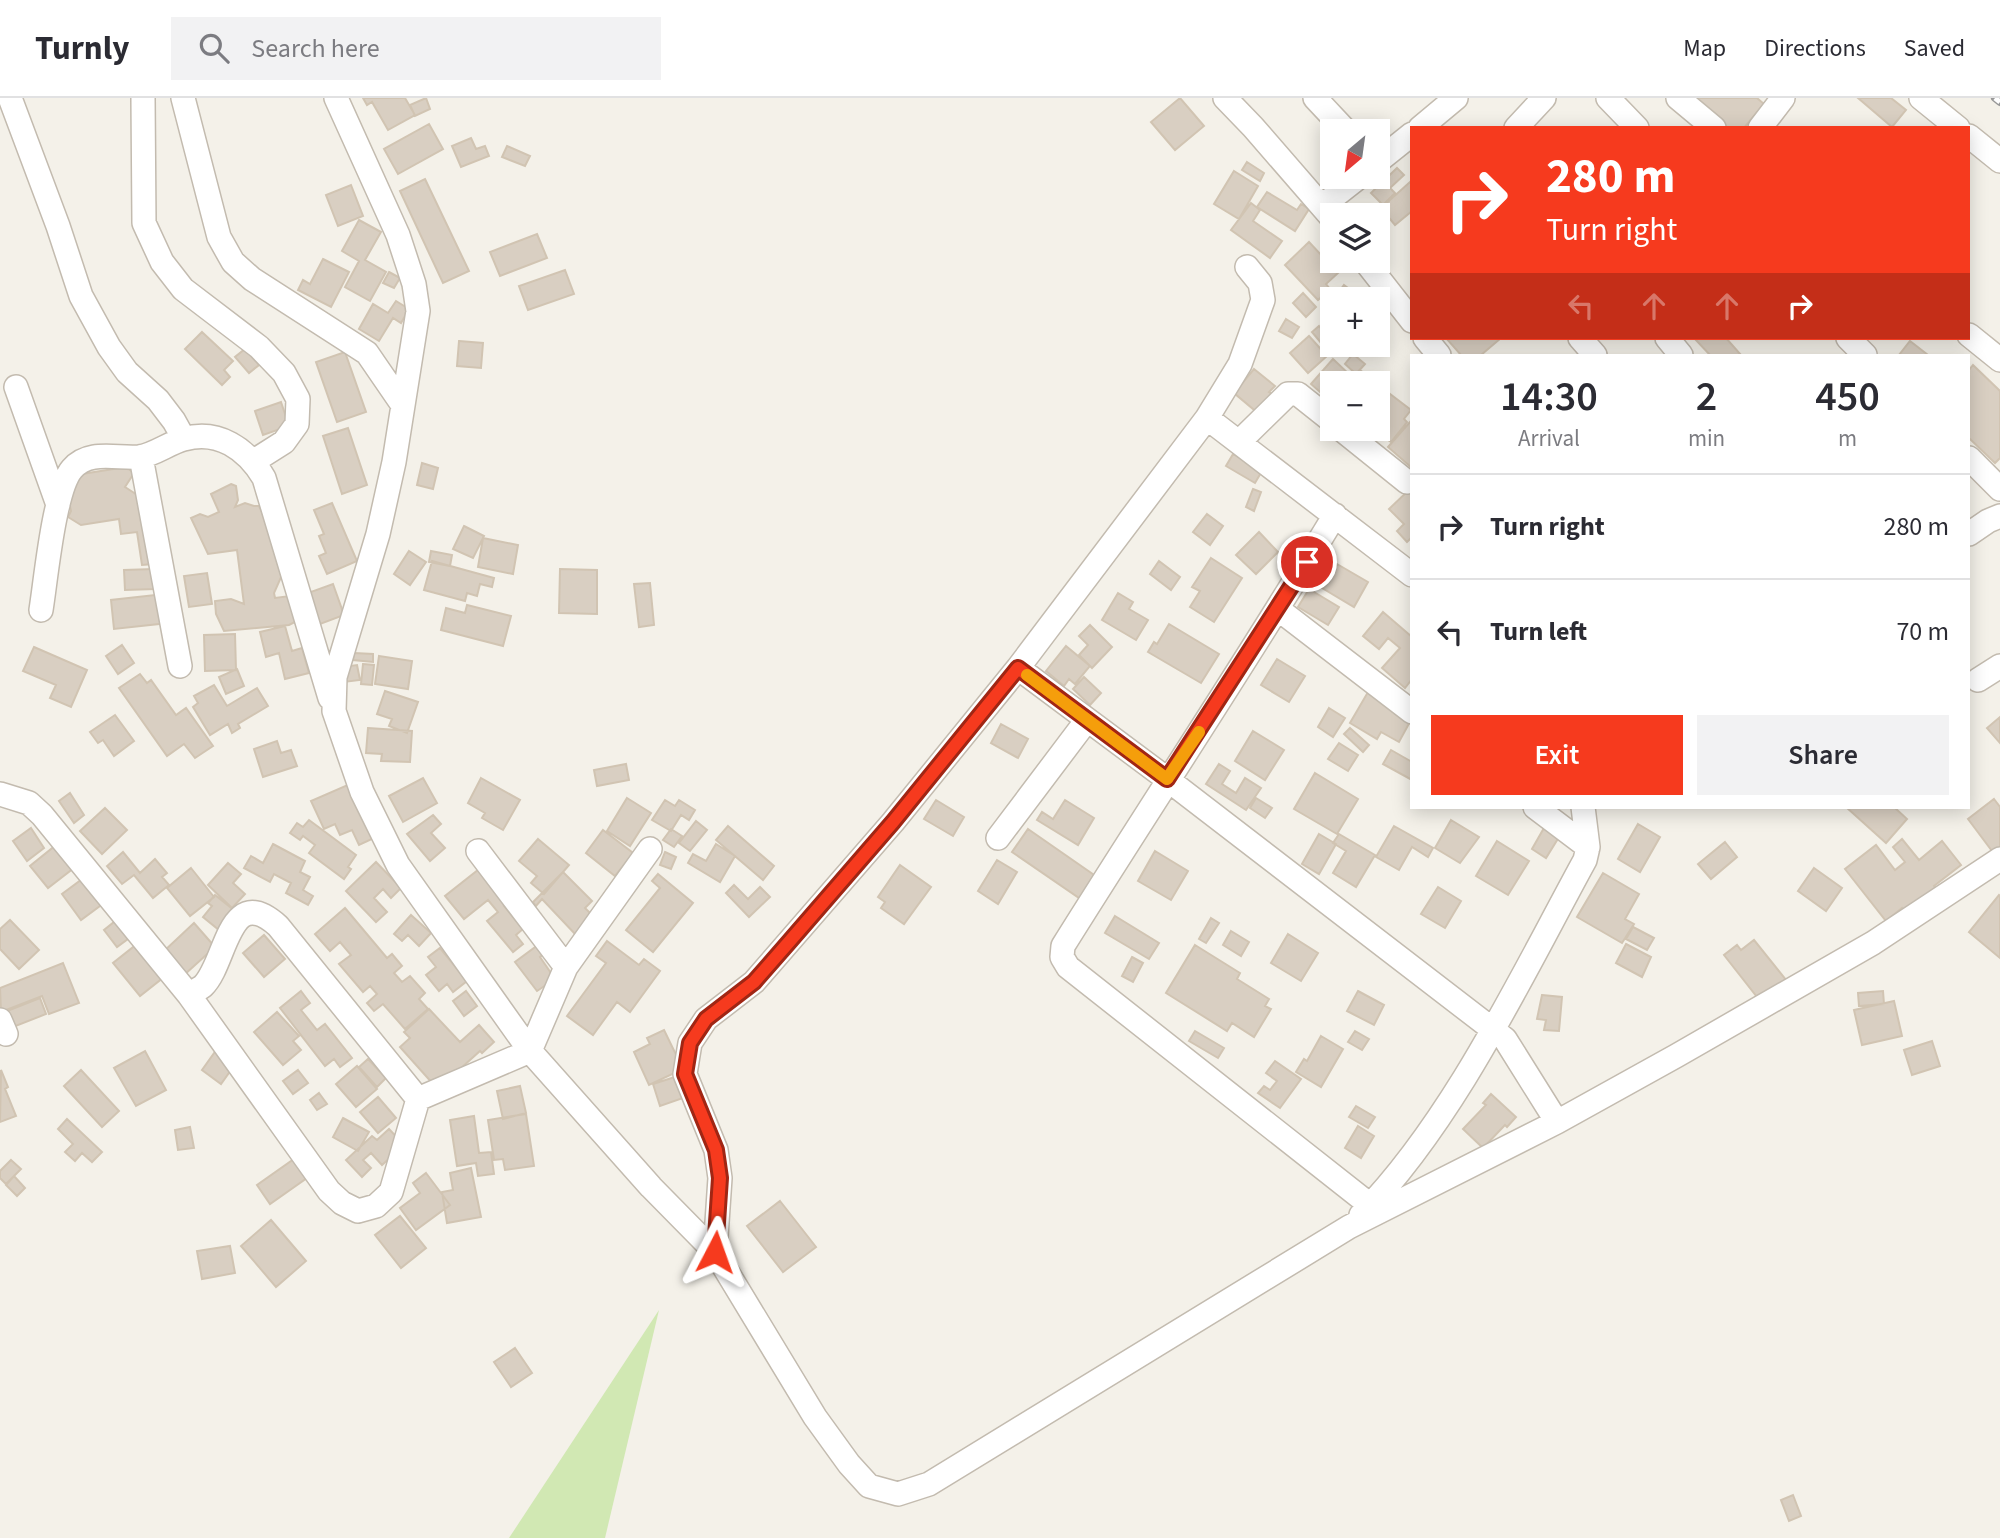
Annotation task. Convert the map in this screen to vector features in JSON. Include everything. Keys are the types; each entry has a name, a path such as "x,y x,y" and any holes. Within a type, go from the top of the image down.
{"street":[{"path":"10,98 81,296 127,372 158,400 184,439"},
{"path":"144,98 144,223 162,262 183,289 259,347 284,373 298,399 297,424 284,442 254,461"},
{"path":"183,98 219,237 233,262 252,279 367,354 402,404"},
{"path":"334,711 335,677 378,534 394,462 418,311 414,284 398,234 336,98"},
{"path":"1225,98 1320,204"},
{"path":"1315,98 1335,119"},
{"path":"1422,126 1457,98"},
{"path":"1518,126 1544,98"},
{"path":"1608,98 1635,126"},
{"path":"1678,98 1712,126"},
{"path":"1762,126 1783,98"},
{"path":"1921,98 1956,126"},
{"path":"1390,152 1410,136"},
{"path":"1970,137 2000,161"},
{"path":"1335,203 1348,189"},
{"path":"715,1252 720,1178 716,1150 685,1074 690,1043 706,1019 754,982 893,822 1018,668 1207,418 1240,364 1263,300 1260,283 1247,267"},
{"path":"1374,273 1410,318"},
{"path":"1970,336 2000,360"},
{"path":"1427,340 1438,354"},
{"path":"1582,340 1594,354"},
{"path":"1669,340 1680,354"},
{"path":"1849,340 1864,354"},
{"path":"16,387 58,505"},
{"path":"1239,442 1289,394 1298,394 1320,411"},
{"path":"1207,418 1410,573"},
{"path":"41,610 58,505 64,481 74,466 95,456 141,457 184,439 217,437 237,447 254,461 264,478 334,711 362,792 398,865 530,1051 651,1187 715,1252 815,1417 849,1464 869,1486 898,1494 929,1484 1349,1227 1557,1122 1873,943 2000,859"},
{"path":"1356,441 1407,482"},
{"path":"141,457 180,666"},
{"path":"1970,459 2000,489"},
{"path":"1335,515 1278,610 1167,779 1063,946 1062,957 1068,967 1370,1205"},
{"path":"1970,533 2000,516"},
{"path":"1278,610 1410,710"},
{"path":"1978,680 2000,666"},
{"path":"1018,668 1505,1039 1557,1122"},
{"path":"998,838 1087,720"},
{"path":"0,794 29,803 42,815 188,995 329,1191 342,1203 358,1211 376,1206 391,1192 418,1099"},
{"path":"1538,809 1588,847"},
{"path":"1349,1227 1409,1160 1492,1031 1585,860 1588,847 1583,809"},
{"path":"418,1099 530,1051 566,967 650,849"},
{"path":"478,851 566,967"},
{"path":"188,995 204,985 235,922 249,912 264,914 278,926 418,1099"}],"green space":[{"path":"659,1310 605,1538 509,1538"}],"building":[{"path":"363,98 405,98 415,115 388,130 372,102 367,105"},
{"path":"426,98 430,109 415,116 410,105"},
{"path":"1180,98 1204,126 1175,150 1151,122"},
{"path":"1689,98 1757,98 1764,104 1746,126 1723,126"},
{"path":"1858,98 1891,98 1906,110 1891,126"},
{"path":"429,124 443,149 398,174 384,149"},
{"path":"471,138 476,149 485,146 489,156 461,167 452,146"},
{"path":"507,146 530,156 525,166 502,157"},
{"path":"1247,162 1264,173 1260,181 1242,170"},
{"path":"1397,168 1404,175 1390,188 1390,175"},
{"path":"1234,171 1258,186 1239,219 1214,204"},
{"path":"425,179 469,271 443,283 400,191"},
{"path":"1410,182 1410,213 1395,225 1390,219 1390,203 1387,203"},
{"path":"351,185 363,216 338,226 326,195"},
{"path":"1390,188 1395,193 1385,203 1381,203 1371,193 1375,189"},
{"path":"1267,192 1297,210 1301,204 1309,209 1295,231 1257,207"},
{"path":"1251,203 1260,210 1253,221 1282,241 1270,258 1231,230"},
{"path":"359,220 381,232 365,260 386,272 370,301 345,287 359,261 342,251"},
{"path":"537,234 547,258 500,276 490,252"},
{"path":"1309,242 1320,254 1320,273 1338,273 1326,284 1328,287 1320,287 1318,300 1285,265"},
{"path":"323,259 349,272 331,307 298,290 303,280 310,284"},
{"path":"565,270 574,294 528,310 519,286"},
{"path":"389,272 400,278 394,288 383,283"},
{"path":"1303,293 1316,307 1306,317 1293,303"},
{"path":"396,301 409,309 401,323 393,318 379,341 359,329 373,304 388,313"},
{"path":"1286,319 1299,327 1292,338 1279,331"},
{"path":"1319,326 1320,342 1312,332"},
{"path":"202,332 233,361 224,370 230,377 222,385 185,349"},
{"path":"1309,336 1320,348 1320,357 1326,357 1308,373 1290,353"},
{"path":"1448,340 1499,340 1482,354 1460,354"},
{"path":"1696,340 1728,340 1740,354 1709,354"},
{"path":"459,341 483,343 481,368 457,366"},
{"path":"1910,341 1927,354 1900,354"},
{"path":"245,349 259,365 249,373 235,357"},
{"path":"345,352 366,412 337,422 316,362"},
{"path":"1351,357 1357,357 1365,364 1359,371 1353,371 1345,364"},
{"path":"1333,359 1346,371 1322,371"},
{"path":"1973,365 2000,391 2000,458 1995,463 1970,439 1970,369"},
{"path":"1254,369 1275,386 1269,392 1275,396 1259,414 1234,393"},
{"path":"1320,374 1320,392 1311,384"},
{"path":"1390,394 1410,409 1404,419 1407,422 1391,442"},
{"path":"281,402 289,426 263,435 255,411"},
{"path":"1410,422 1410,466 1388,447"},
{"path":"348,428 367,485 342,494 323,436"},
{"path":"1233,454 1262,471 1255,483 1226,466"},
{"path":"422,463 438,468 433,489 417,485"},
{"path":"126,467 134,473 125,487 145,500 154,564 142,565 137,532 121,534 119,519 81,525 68,517 71,511 68,496 82,474"},
{"path":"231,484 236,486 238,500 235,507 245,503 259,506 284,559 282,575 274,593 275,598 290,596 301,619 289,625 224,631 216,614 215,601 231,599 244,604 237,550 208,554 191,518 200,514 208,517 219,512 211,494"},
{"path":"1253,489 1261,492 1254,511 1246,507"},
{"path":"1410,489 1410,539 1407,542 1397,531 1404,524 1389,509"},
{"path":"332,503 357,561 327,574 319,556 326,553 319,536 324,534 314,510"},
{"path":"1207,514 1223,526 1210,545 1193,532"},
{"path":"464,526 484,536 473,558 453,549"},
{"path":"1259,532 1278,552 1256,574 1236,555"},
{"path":"483,538 518,545 513,574 478,567"},
{"path":"409,551 426,562 410,585 394,574"},
{"path":"431,551 452,555 450,566 429,562"},
{"path":"1211,558 1242,578 1214,622 1190,607 1200,591 1192,587"},
{"path":"432,561 494,578 492,587 480,584 477,596 467,593 465,601 424,590"},
{"path":"1159,561 1180,577 1171,590 1150,574"},
{"path":"1337,564 1368,582 1354,607 1322,588"},
{"path":"154,569 155,589 125,590 124,570"},
{"path":"560,569 597,570 597,614 559,613"},
{"path":"207,573 212,604 189,607 184,576"},
{"path":"650,583 654,625 639,627 634,584"},
{"path":"333,584 344,615 320,624 308,593"},
{"path":"1309,589 1339,607 1328,625 1298,607"},
{"path":"1118,593 1133,602 1129,609 1148,620 1136,640 1102,620"},
{"path":"164,594 168,623 114,629 111,600"},
{"path":"467,605 511,616 503,646 441,630 446,608 465,613"},
{"path":"1383,612 1410,635 1410,682 1405,688 1382,668 1400,648 1388,638 1379,649 1363,636"},
{"path":"1169,624 1219,654 1201,683 1148,652 1154,642 1157,644"},
{"path":"1090,625 1112,647 1092,668 1079,655 1088,645 1079,636"},
{"path":"285,626 292,651 302,648 309,673 285,679 279,653 266,657 260,632"},
{"path":"235,634 236,670 205,671 204,635"},
{"path":"122,645 134,663 118,674 106,656"},
{"path":"1066,646 1090,666 1075,684 1069,679 1064,686 1046,671"},
{"path":"34,647 87,670 71,707 50,698 56,685 23,671"},
{"path":"354,653 373,654 373,662 353,660"},
{"path":"379,656 412,661 408,689 375,684"},
{"path":"1277,659 1305,676 1289,702 1261,685"},
{"path":"363,664 374,665 372,685 361,684"},
{"path":"357,665 360,680 344,682 342,667"},
{"path":"237,669 244,686 226,694 219,677"},
{"path":"140,674 147,683 151,680 176,715 186,708 213,746 195,758 184,744 167,756 119,688"},
{"path":"1084,677 1101,693 1090,705 1073,689"},
{"path":"214,685 227,706 257,688 268,706 238,724 240,728 232,733 228,724 210,735 193,707 198,703 194,696"},
{"path":"385,691 418,702 407,733 389,726 392,719 377,714"},
{"path":"1368,692 1410,717 1399,742 1381,732 1377,739 1350,723"},
{"path":"1329,708 1345,718 1333,737 1318,727"},
{"path":"115,715 134,741 114,756 103,740 98,743 90,732"},
{"path":"2000,717 2000,743 1987,728"},
{"path":"1001,724 1028,739 1018,758 991,743"},
{"path":"368,728 412,731 410,762 381,761 382,754 366,753"},
{"path":"1350,728 1369,745 1363,752 1344,734"},
{"path":"1253,731 1284,750 1265,780 1235,761"},
{"path":"277,741 281,753 291,750 297,766 263,777 254,749"},
{"path":"1339,743 1358,755 1348,771 1328,759"},
{"path":"1391,750 1410,761 1410,779 1383,764"},
{"path":"626,764 629,780 597,786 594,770"},
{"path":"1219,764 1230,771 1222,784 1236,793 1245,778 1261,788 1246,810 1206,784"},
{"path":"1315,773 1358,799 1337,834 1294,809"},
{"path":"423,778 437,803 403,822 389,796"},
{"path":"481,778 520,800 503,830 482,818 485,813 468,803"},
{"path":"350,784 374,838 359,845 352,830 340,835 335,824 324,829 311,801"},
{"path":"70,793 84,815 74,823 59,801"},
{"path":"627,798 651,813 630,846 607,831"},
{"path":"1256,798 1272,808 1265,818 1250,808"},
{"path":"1994,799 2000,807 1998,859 1968,819"},
{"path":"665,800 675,806 679,800 695,810 689,820 681,815 671,831 652,820"},
{"path":"936,800 964,817 953,836 924,819"},
{"path":"1065,800 1094,818 1078,845 1037,820 1042,812 1053,819"},
{"path":"105,808 127,830 102,854 80,831"},
{"path":"1848,809 1896,809 1907,819 1886,843"},
{"path":"433,815 441,824 431,833 445,848 430,861 407,834"},
{"path":"309,820 356,855 344,879 309,853 315,845 303,836 300,840 290,833 297,823 303,827"},
{"path":"1451,820 1479,837 1460,863 1435,848"},
{"path":"696,821 707,830 690,851 679,843"},
{"path":"1638,824 1660,837 1640,872 1618,859"},
{"path":"728,826 774,866 763,880 716,840"},
{"path":"1394,826 1433,848 1428,857 1412,847 1399,870 1376,857"},
{"path":"31,828 44,848 27,861 13,841"},
{"path":"1544,828 1559,837 1546,858 1532,849"},
{"path":"671,829 682,836 674,847 663,840"},
{"path":"1028,829 1097,877 1082,900 1012,852"},
{"path":"603,830 641,859 636,866 628,860 615,876 586,853"},
{"path":"1319,834 1336,844 1319,874 1302,864"},
{"path":"1339,834 1375,855 1356,887 1333,873 1346,851 1333,843"},
{"path":"538,839 569,865 544,894 531,883 537,876 519,861"},
{"path":"1902,839 1919,860 1942,841 1961,865 1934,886 1938,892 1908,916 1902,908 1886,921 1845,869 1876,845 1895,870 1905,862 1893,847"},
{"path":"61,841 79,864 48,888 30,866"},
{"path":"1497,841 1529,861 1508,895 1476,876"},
{"path":"1725,842 1737,857 1711,879 1698,864"},
{"path":"273,844 305,861 300,872 310,877 303,890 313,896 308,905 286,893 291,883 274,874 270,882 244,868 251,856 263,863"},
{"path":"716,844 735,856 720,882 688,863 693,854 706,861"},
{"path":"1155,851 1188,871 1171,900 1138,881"},
{"path":"123,852 140,873 155,859 167,873 162,877 169,885 153,898 134,875 122,884 107,866"},
{"path":"665,852 676,857 671,869 660,865"},
{"path":"997,860 1017,872 998,904 978,891"},
{"path":"376,862 401,888 391,898 383,889 374,898 387,912 376,922 346,891"},
{"path":"228,863 241,874 233,883 245,894 232,908 208,885"},
{"path":"900,865 931,887 904,924 881,908 885,902 878,897"},
{"path":"483,866 508,903 504,906 523,929 516,935 523,944 513,952 487,921 498,912 488,900 464,919 445,896"},
{"path":"191,868 214,897 190,916 167,888"},
{"path":"1814,868 1842,888 1826,911 1798,891"},
{"path":"563,872 592,901 585,908 594,917 576,935 542,899 536,906 533,902"},
{"path":"1603,873 1639,894 1625,919 1634,924 1622,943 1577,917"},
{"path":"658,874 693,903 653,952 626,930 660,888 652,881"},
{"path":"85,877 104,903 81,920 62,894"},
{"path":"734,885 748,899 760,887 770,897 749,917 726,893"},
{"path":"1438,887 1461,901 1445,928 1421,914"},
{"path":"215,895 235,911 219,930 203,917 212,906 208,903"},
{"path":"2000,896 2000,958 1969,932"},
{"path":"345,908 387,958 392,954 402,966 394,973 402,982 410,976 425,993 419,999 428,1009 405,1029 383,1004 374,1011 367,1003 377,994 370,986 363,992 339,964 351,955 340,942 330,951 315,934"},
{"path":"411,915 431,933 419,946 408,935 402,941 394,934"},
{"path":"1115,916 1159,943 1149,959 1105,933"},
{"path":"119,918 132,936 117,947 104,930"},
{"path":"1211,918 1219,923 1206,943 1199,939"},
{"path":"10,920 39,950 19,969 0,949 0,929"},
{"path":"194,923 215,947 184,975 163,952"},
{"path":"1633,927 1654,938 1647,950 1626,939"},
{"path":"1231,931 1249,942 1241,956 1223,945"},
{"path":"1288,934 1318,953 1301,981 1271,963"},
{"path":"264,935 285,959 264,977 243,953"},
{"path":"1754,940 1787,981 1761,1002 1724,955 1737,945 1741,950"},
{"path":"607,941 639,965 644,959 660,971 630,1012 617,1002 593,1035 567,1016 606,963 596,956"},
{"path":"542,942 548,951 540,957 555,979 537,991 515,962"},
{"path":"137,944 164,977 140,996 113,963"},
{"path":"1626,944 1651,957 1642,977 1616,963"},
{"path":"1195,945 1240,973 1237,979 1269,999 1265,1006 1271,1009 1254,1037 1232,1023 1227,1031 1166,993"},
{"path":"440,948 467,981 453,992 447,984 439,991 426,975 436,967 428,957"},
{"path":"1132,957 1143,963 1133,982 1122,976"},
{"path":"63,963 79,1003 49,1014 42,996 1,1012 0,988"},
{"path":"301,991 310,1003 301,1010 317,1030 325,1024 352,1058 340,1067 334,1059 325,1066 280,1008"},
{"path":"466,991 477,1006 464,1016 453,1001"},
{"path":"1358,991 1384,1005 1374,1025 1347,1011"},
{"path":"1883,991 1884,1004 1859,1006 1858,993"},
{"path":"1542,995 1562,997 1559,1031 1544,1030 1546,1020 1537,1019"},
{"path":"40,998 46,1014 8,1029 2,1013"},
{"path":"1894,1001 1902,1036 1862,1045 1854,1010"},
{"path":"429,1009 460,1042 479,1025 494,1042 449,1079 434,1085 400,1047 410,1038 404,1032"},
{"path":"277,1012 299,1036 293,1041 301,1050 283,1065 254,1032"},
{"path":"664,1030 683,1069 649,1085 634,1052 650,1044 647,1038"},
{"path":"1195,1031 1224,1048 1218,1058 1189,1041"},
{"path":"1355,1031 1369,1039 1362,1050 1348,1042"},
{"path":"1321,1036 1343,1049 1321,1087 1296,1072 1304,1059 1307,1061"},
{"path":"1932,1041 1940,1066 1912,1075 1904,1050"},
{"path":"217,1049 236,1063 221,1084 202,1070"},
{"path":"145,1051 166,1090 136,1106 114,1068"},
{"path":"368,1059 386,1078 377,1087 359,1067"},
{"path":"1275,1061 1301,1079 1280,1108 1258,1093 1264,1086 1270,1090 1277,1081 1266,1073"},
{"path":"357,1066 377,1089 356,1107 336,1084"},
{"path":"1,1070 16,1116 0,1122"},
{"path":"81,1070 119,1111 102,1127 64,1086"},
{"path":"298,1070 308,1083 293,1094 283,1081"},
{"path":"678,1076 686,1097 660,1106 653,1084"},
{"path":"520,1086 526,1113 503,1119 497,1091"},
{"path":"319,1093 327,1104 317,1110 310,1100"},
{"path":"1491,1094 1516,1117 1483,1148 1463,1129 1486,1105 1483,1103"},
{"path":"378,1097 396,1118 378,1133 360,1112"},
{"path":"1356,1106 1375,1117 1368,1128 1349,1117"},
{"path":"526,1114 534,1166 505,1170 503,1159 494,1160 488,1120"},
{"path":"474,1116 479,1153 491,1152 494,1174 478,1176 476,1163 457,1166 450,1120"},
{"path":"343,1118 369,1132 358,1151 333,1137"},
{"path":"67,1119 102,1152 92,1162 82,1153 75,1161 65,1152 73,1144 58,1129"},
{"path":"1358,1126 1374,1136 1361,1158 1345,1148"},
{"path":"190,1127 194,1148 178,1150 175,1130"},
{"path":"389,1129 404,1145 382,1165 371,1153 363,1160 371,1168 362,1177 346,1160 372,1136 377,1140"},
{"path":"294,1159 307,1178 270,1204 257,1185"},
{"path":"11,1160 21,1169 6,1184 0,1178 0,1171"},
{"path":"471,1168 481,1217 447,1223 442,1192 453,1190 450,1173"},
{"path":"426,1173 450,1205 416,1230 400,1208 420,1193 413,1183"},
{"path":"14,1176 25,1188 17,1196 6,1185"},
{"path":"780,1201 816,1247 783,1272 747,1226"},
{"path":"400,1216 426,1248 401,1268 375,1235"},
{"path":"271,1220 306,1261 276,1287 241,1246"},
{"path":"230,1246 235,1273 202,1279 197,1251"},
{"path":"515,1348 532,1373 511,1387 494,1362"},
{"path":"1793,1495 1801,1516 1789,1521 1781,1500"}],"railway":[{"path":"1995,98 2000,102"}],"slow traffic":[{"path":"1027,675 1167,779 1199,732"}],"route":[{"path":"715,1252 720,1178 716,1150 685,1074 690,1043 706,1019 754,982 893,822 1018,668 1167,779 1307,562"}]}
